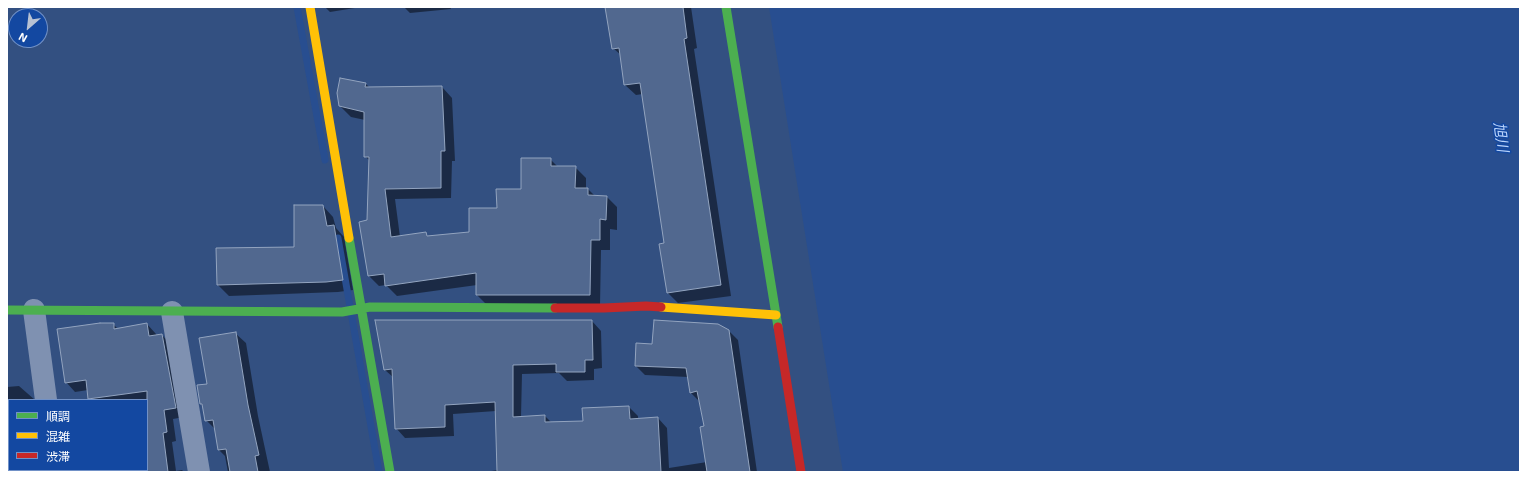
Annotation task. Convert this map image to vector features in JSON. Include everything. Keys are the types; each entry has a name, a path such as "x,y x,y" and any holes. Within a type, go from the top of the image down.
{"street":[{"path":"310,7 357,309 390,472"},
{"path":"726,7 801,472"},
{"path":"7,310 342,312 370,307 604,308 646,306 776,315"},
{"path":"34,310 46,399"},
{"path":"172,312 199,472"}],"water":[{"name":"旭川","path":"769,7 1520,7 1520,472 843,472"}],"building":[{"path":"605,7 683,7 687,38 684,39 721,285 667,293 659,244 664,243 640,83 624,85 619,48 612,49"},
{"path":"340,78 366,83 365,87 442,86 445,151 441,151 441,188 385,189 391,237 426,232 427,236 469,232 469,208 497,208 496,189 521,189 521,158 551,158 551,166 576,166 575,188 588,188 588,195 607,196 606,220 600,219 600,240 591,240 590,295 476,295 476,273 385,286 384,274 368,276 359,222 367,220 369,157 364,157 364,112 339,106 337,93"},
{"path":"294,205 323,205 327,226 334,225 343,280 326,282 217,285 216,248 294,247"},
{"path":"375,320 592,320 593,360 585,360 585,372 556,372 556,364 513,365 513,417 545,415 545,422 583,421 582,408 629,406 630,419 658,417 661,472 497,472 495,402 445,405 445,427 395,429 392,369 384,370"},
{"path":"654,320 718,324 729,330 750,472 707,472 700,427 704,426 697,391 690,393 686,368 635,366 636,343 652,344"},
{"path":"100,323 114,323 114,329 147,323 149,336 162,334 176,408 164,410 167,432 163,433 168,472 147,472 147,391 88,399 86,380 65,383 57,329"},
{"path":"236,332 248,405 259,455 255,456 258,472 230,472 226,449 218,450 213,420 205,421 197,385 207,384 199,338"}],"waterway":[{"path":"297,7 325,160"},
{"path":"338,238 379,472"}],"traffic: fast":[{"path":"726,7 778,327"},
{"path":"349,238 390,472"},
{"path":"7,310 342,312 370,307 555,308"}],"traffic: slow":[{"path":"310,7 349,238"},
{"path":"661,307 776,315"}],"traffic: jam":[{"path":"555,308 661,307"},
{"path":"778,327 801,472"}]}
